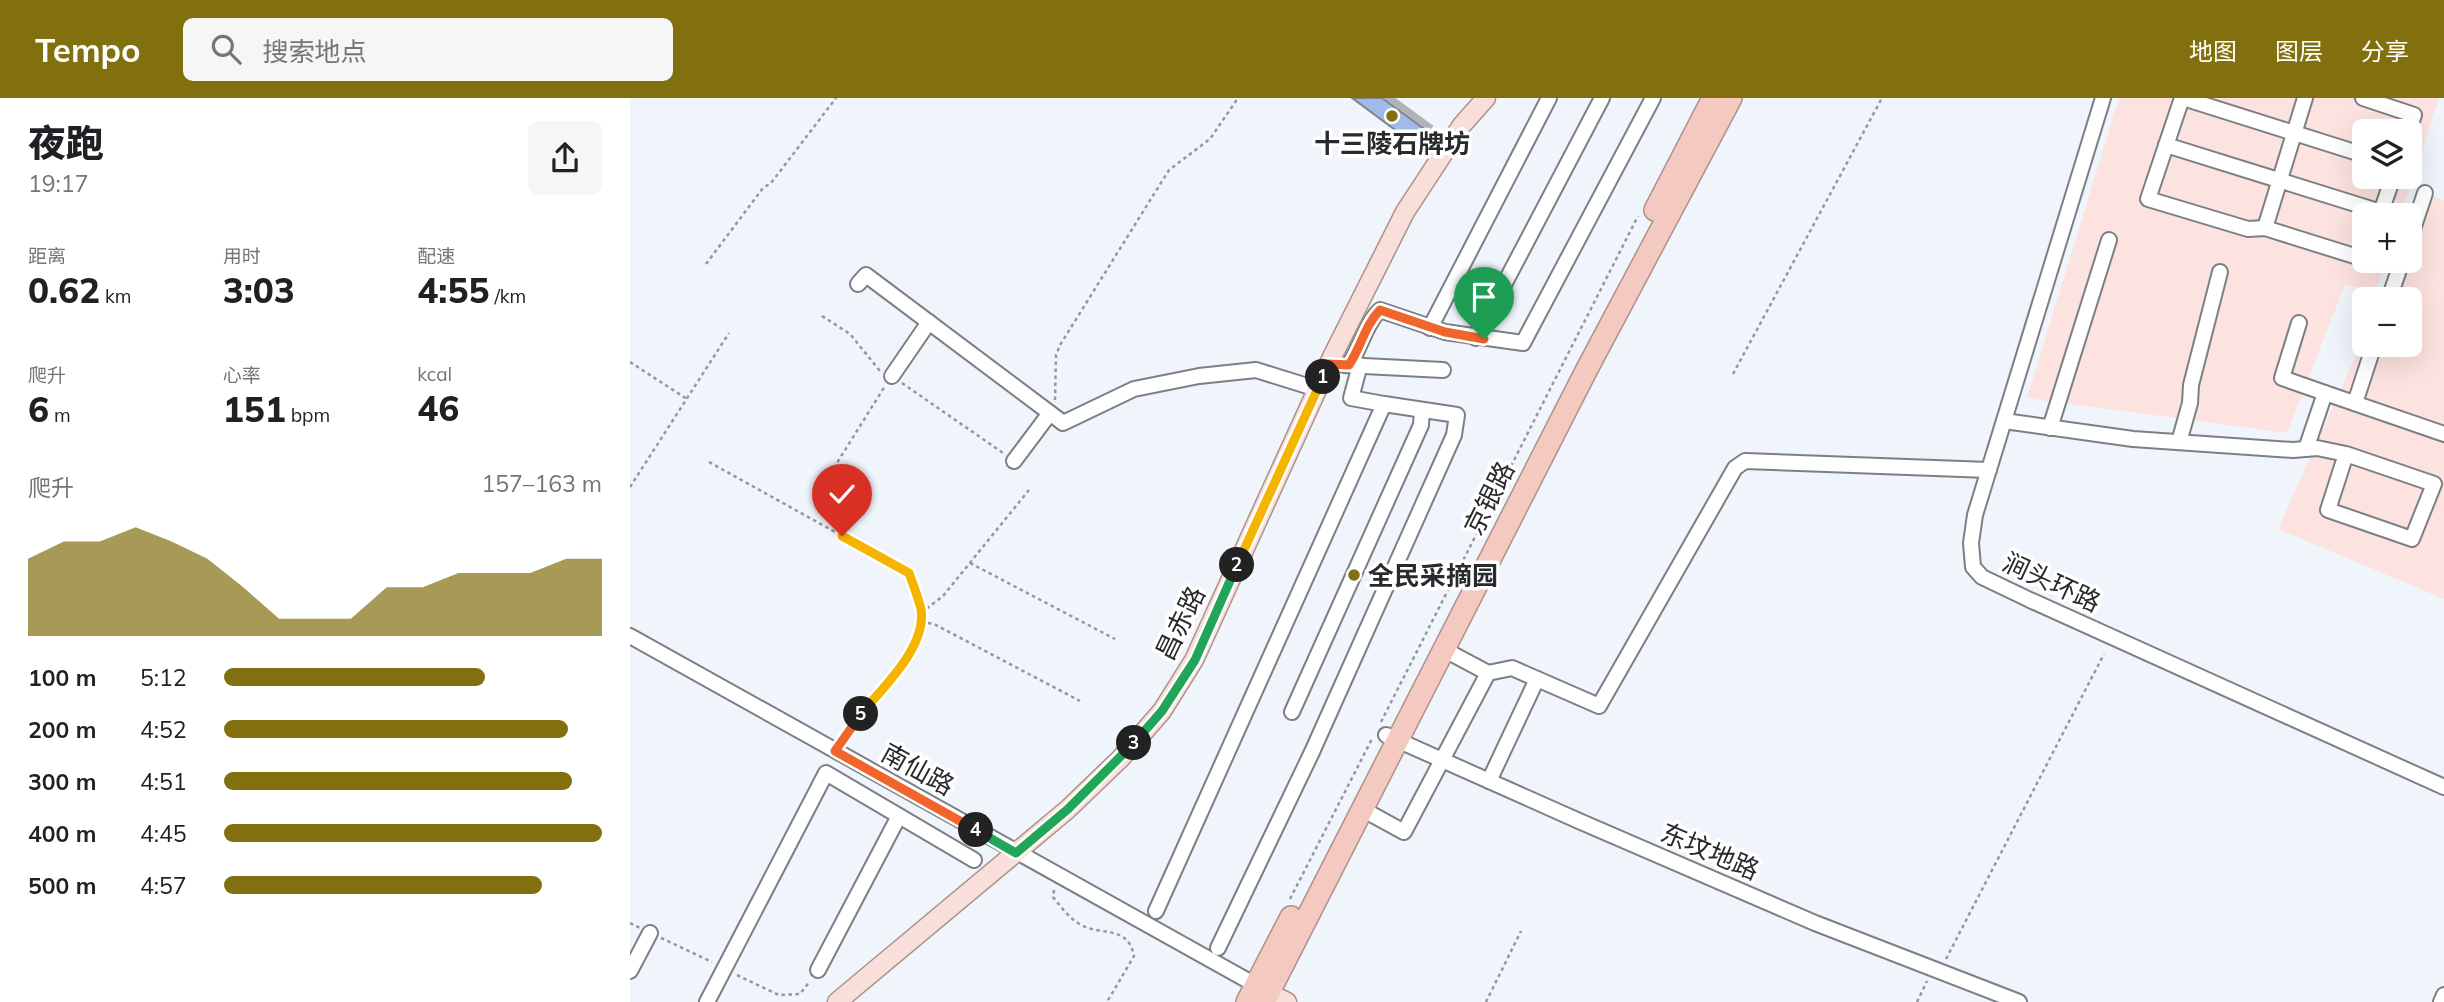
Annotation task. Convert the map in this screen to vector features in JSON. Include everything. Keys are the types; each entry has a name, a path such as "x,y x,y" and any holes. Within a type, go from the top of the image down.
{"highway":[{"name":"京银路","path":"1264,997 1556,403 1713,98"},
{"name":"京银路","path":"1575,366 1731,98"},
{"name":"京银路","path":"1264,997 1362,809 1392,737 1443,649 1556,403"}],"main road":[{"name":"昌赤路","path":"837,1002 1068,809 1121,758 1168,701 1195,660 1329,364 1405,212 1462,125 1486,98"}],"street":[{"path":"1430,328 1549,98"},
{"path":"1476,338 1602,98"},
{"path":"1218,948 1312,752 1454,435 1457,415 1351,398 1355,365 1370,320 1380,310 1430,328 1476,338 1524,343 1653,98"},
{"name":"涧头环路","path":"2103,98 1975,515 1971,543 1973,567 1982,577 2444,787"},
{"path":"2352,151 2182,98 2148,199 2248,229 2265,228 2352,255"},
{"path":"2265,228 2305,98"},
{"path":"2363,98 2414,115 2412,119"},
{"path":"2166,145 2352,204"},
{"path":"2422,203 2425,193"},
{"path":"2050,428 2109,240"},
{"path":"2179,442 2220,272"},
{"path":"858,284 866,275 1063,423 1134,389 1199,376 1256,370 1317,390"},
{"path":"890,379 929,322"},
{"path":"2299,323 2282,378 2444,434"},
{"path":"2355,403 2370,357"},
{"path":"1329,364 1443,370"},
{"path":"2306,449 2325,393"},
{"path":"1156,911 1384,404"},
{"path":"1292,712 1421,425 1422,410"},
{"path":"1014,461 1050,413"},
{"path":"2004,421 2133,439 2317,448 2346,454 2434,484 2412,539 2328,510 2346,454"},
{"path":"1443,649 1488,673 1511,668 1599,706 1735,468 1745,461 1989,470"},
{"name":"南仙路","path":"630,636 1061,877 1264,997"},
{"path":"1362,809 1404,832 1488,673"},
{"path":"1489,781 1537,679"},
{"name":"东坟地路","path":"1392,737 1802,918 2019,1002"},
{"path":"707,1002 835,751"},
{"path":"825,772 974,860"},
{"path":"818,970 899,816"},
{"path":"630,971 650,933"},
{"path":"2441,1002 2444,995"}],"path":[{"path":"706,264 836,98"},
{"path":"1050,413 1055,400 1056,355 1060,345 1169,170 1210,139 1238,98"},
{"path":"1733,374 1882,98"},
{"path":"1287,906 1575,366 1643,206"},
{"path":"822,316 850,334 890,379 1014,461"},
{"path":"630,488 729,333"},
{"path":"630,362 687,399"},
{"path":"830,474 890,379"},
{"path":"709,461 909,573 921,613 921,629 909,655 852,725 835,751"},
{"path":"921,613 943,596 1029,490"},
{"path":"970,563 1115,639"},
{"path":"921,622 934,624 1080,701"},
{"path":"1917,1002 1937,970 2104,654"},
{"path":"1061,877 1053,897 1067,915 1088,928 1124,937 1132,946 1133,956 1107,1002"},
{"path":"1486,1002 1521,931"}],"shaded area":[{"path":"2119,98 2439,98 2422,150 2422,119 2352,119 2352,189 2409,189 2405,203 2352,203 2352,273 2382,273 2377,287 2345,284 2287,433 2027,398"},
{"path":"2429,194 2444,200 2444,599 2278,529 2355,357 2422,357 2422,287 2387,287 2393,273 2422,273 2422,209"}],"building":[{"name":"十三陵石牌坊","path":"1352,98 1382,98 1427,131 1417,146"}],"place":[{"name":"十三陵石牌坊","path":"1392,116"},
{"name":"全民采摘园","path":"1354,575"}],"route":[{"path":"842,536 909,573 921,609 921,629 909,655 852,725 835,751 1016,853 1068,809 1121,758 1162,711 1195,660 1329,364 1349,365 1359,349 1370,320 1380,310 1445,332 1484,339"}]}
